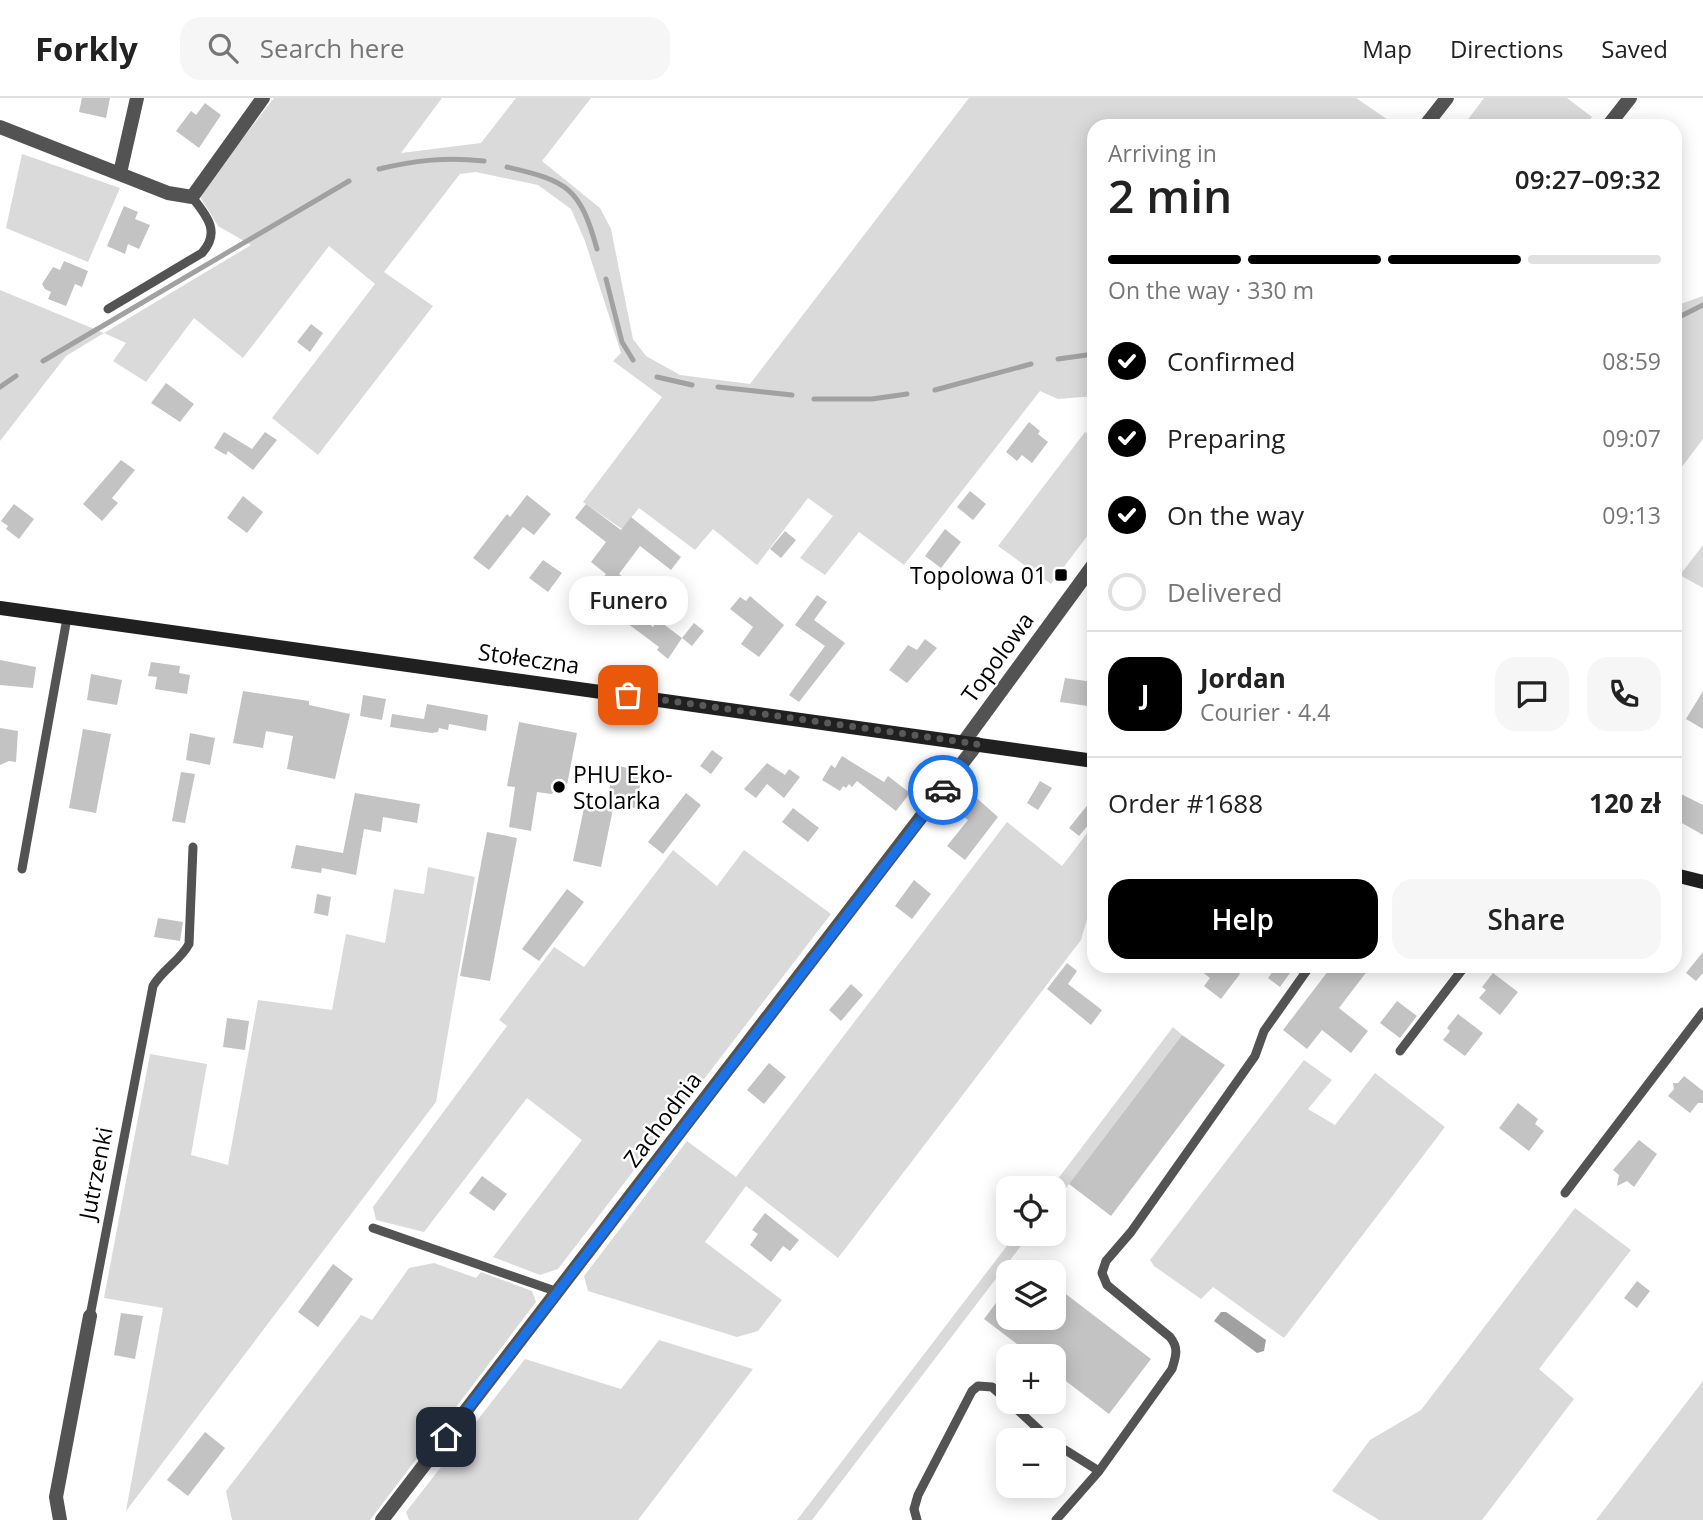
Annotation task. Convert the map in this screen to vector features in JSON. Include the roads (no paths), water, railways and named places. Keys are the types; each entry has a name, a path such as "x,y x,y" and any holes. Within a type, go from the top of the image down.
{"main road":[{"name":"Stołeczna","path":"0,608 1087,760"},
{"path":"1682,877 1703,882"}],"street":[{"path":"120,173 137,98"},
{"path":"0,127 169,193 192,197 264,98"},
{"path":"1430,119 1447,98"},
{"path":"1614,119 1630,98"},
{"name":"Topolowa","path":"970,743 1087,574"},
{"name":"Zachodnia","path":"382,1520 558,1292 970,743"},
{"name":"Jutrzenki","path":"60,1519 56,1497 90,1316"}],"lane":[{"path":"108,309 202,253 211,242 212,231 192,197"},
{"path":"22,869 67,618"},
{"name":"Jutrzenki","path":"90,1316 153,986 161,973 183,954 189,944 193,847"},
{"path":"1056,1520 1099,1471 1172,1369 1177,1355 1176,1343 1107,1284 1102,1273 1106,1261 1131,1232 1255,1056 1264,1031 1305,973"},
{"path":"1400,1051 1460,973"},
{"path":"1565,1193 1703,1012"},
{"path":"373,1228 558,1292"},
{"path":"917,1520 914,1509 918,1494 972,1391 978,1386 992,1387 996,1390"},
{"path":"1022,1414 1037,1428"},
{"path":"1066,1452 1099,1471"}],"waterway":[{"path":"379,169 432,160 484,161"},
{"path":"507,167 544,177 568,190 584,212 597,249"},
{"path":"43,361 349,181"},
{"path":"606,279 622,342 633,360"},
{"path":"1682,316 1703,305"},
{"path":"1058,359 1087,355"},
{"path":"935,390 1031,364"},
{"path":"0,387 16,376"},
{"path":"657,377 692,385"},
{"path":"718,387 792,395"},
{"path":"814,399 872,399 907,394"}],"place":[{"name":"Topolowa 01","path":"1061,575"},
{"name":"Funero","path":"628,695"},
{"name":"PHU Eko- Stolarka","path":"559,787"}]}
